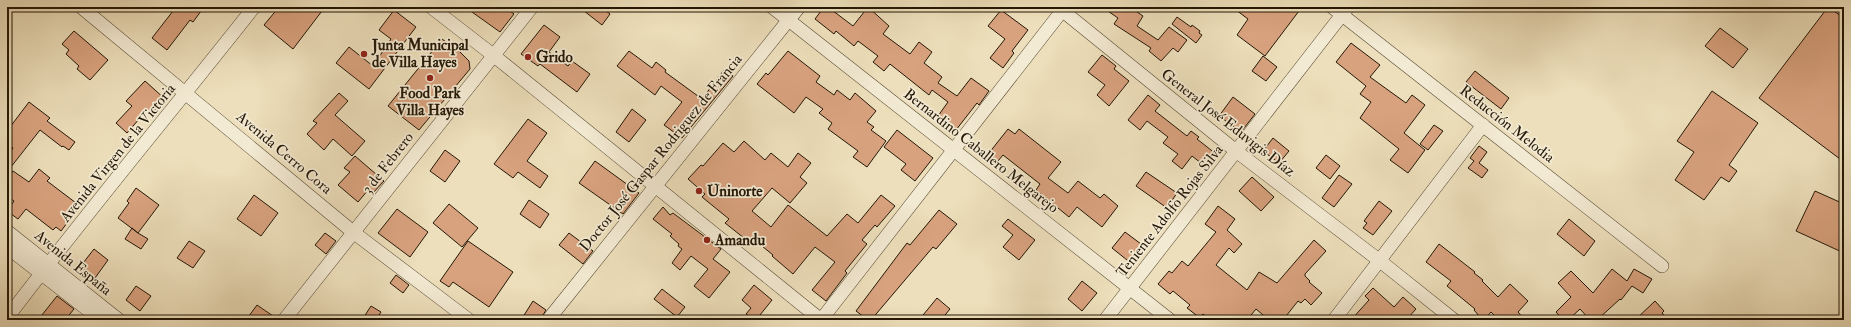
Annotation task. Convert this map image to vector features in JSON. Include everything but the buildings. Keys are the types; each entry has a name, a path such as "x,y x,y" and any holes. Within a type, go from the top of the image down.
{"street":[{"name":"Avenida Cerro Cora","path":"81,7 187,93 353,232 469,320"},
{"name":"Avenida Virgen de la Victoria","path":"7,318 44,269 187,93 254,7"},
{"path":"431,7 656,185 821,320 954,150 1062,8"},
{"name":"3 de Febrero","path":"284,320 532,7"},
{"name":"Bernardino Caballero Melgarejo","path":"772,7 1170,320"},
{"name":"Doctor José Gaspar Rodriguez de Francia","path":"548,320 799,7"},
{"name":"General José Eduvigis Díaz","path":"1062,8 1236,151 1380,261 1454,320"},
{"name":"Teniente Adolfo Rojas Silva","path":"1105,320 1236,151 1341,10"},
{"name":"Reducción Melodia","path":"1341,10 1483,125 1662,266"},
{"path":"1334,320 1483,125"},
{"name":"Avenida España","path":"7,231 44,269 101,320"},
{"name":"Avenida España","path":"7,247 44,269 119,320"}],"place":[{"name":"Junta Municipal de Villa Hayes","path":"364,54"},
{"name":"Grido","path":"528,57"},
{"name":"Food Park Villa Hayes","path":"430,78"},
{"name":"Uninorte","path":"699,191"},
{"name":"Amandu","path":"707,240"}]}
